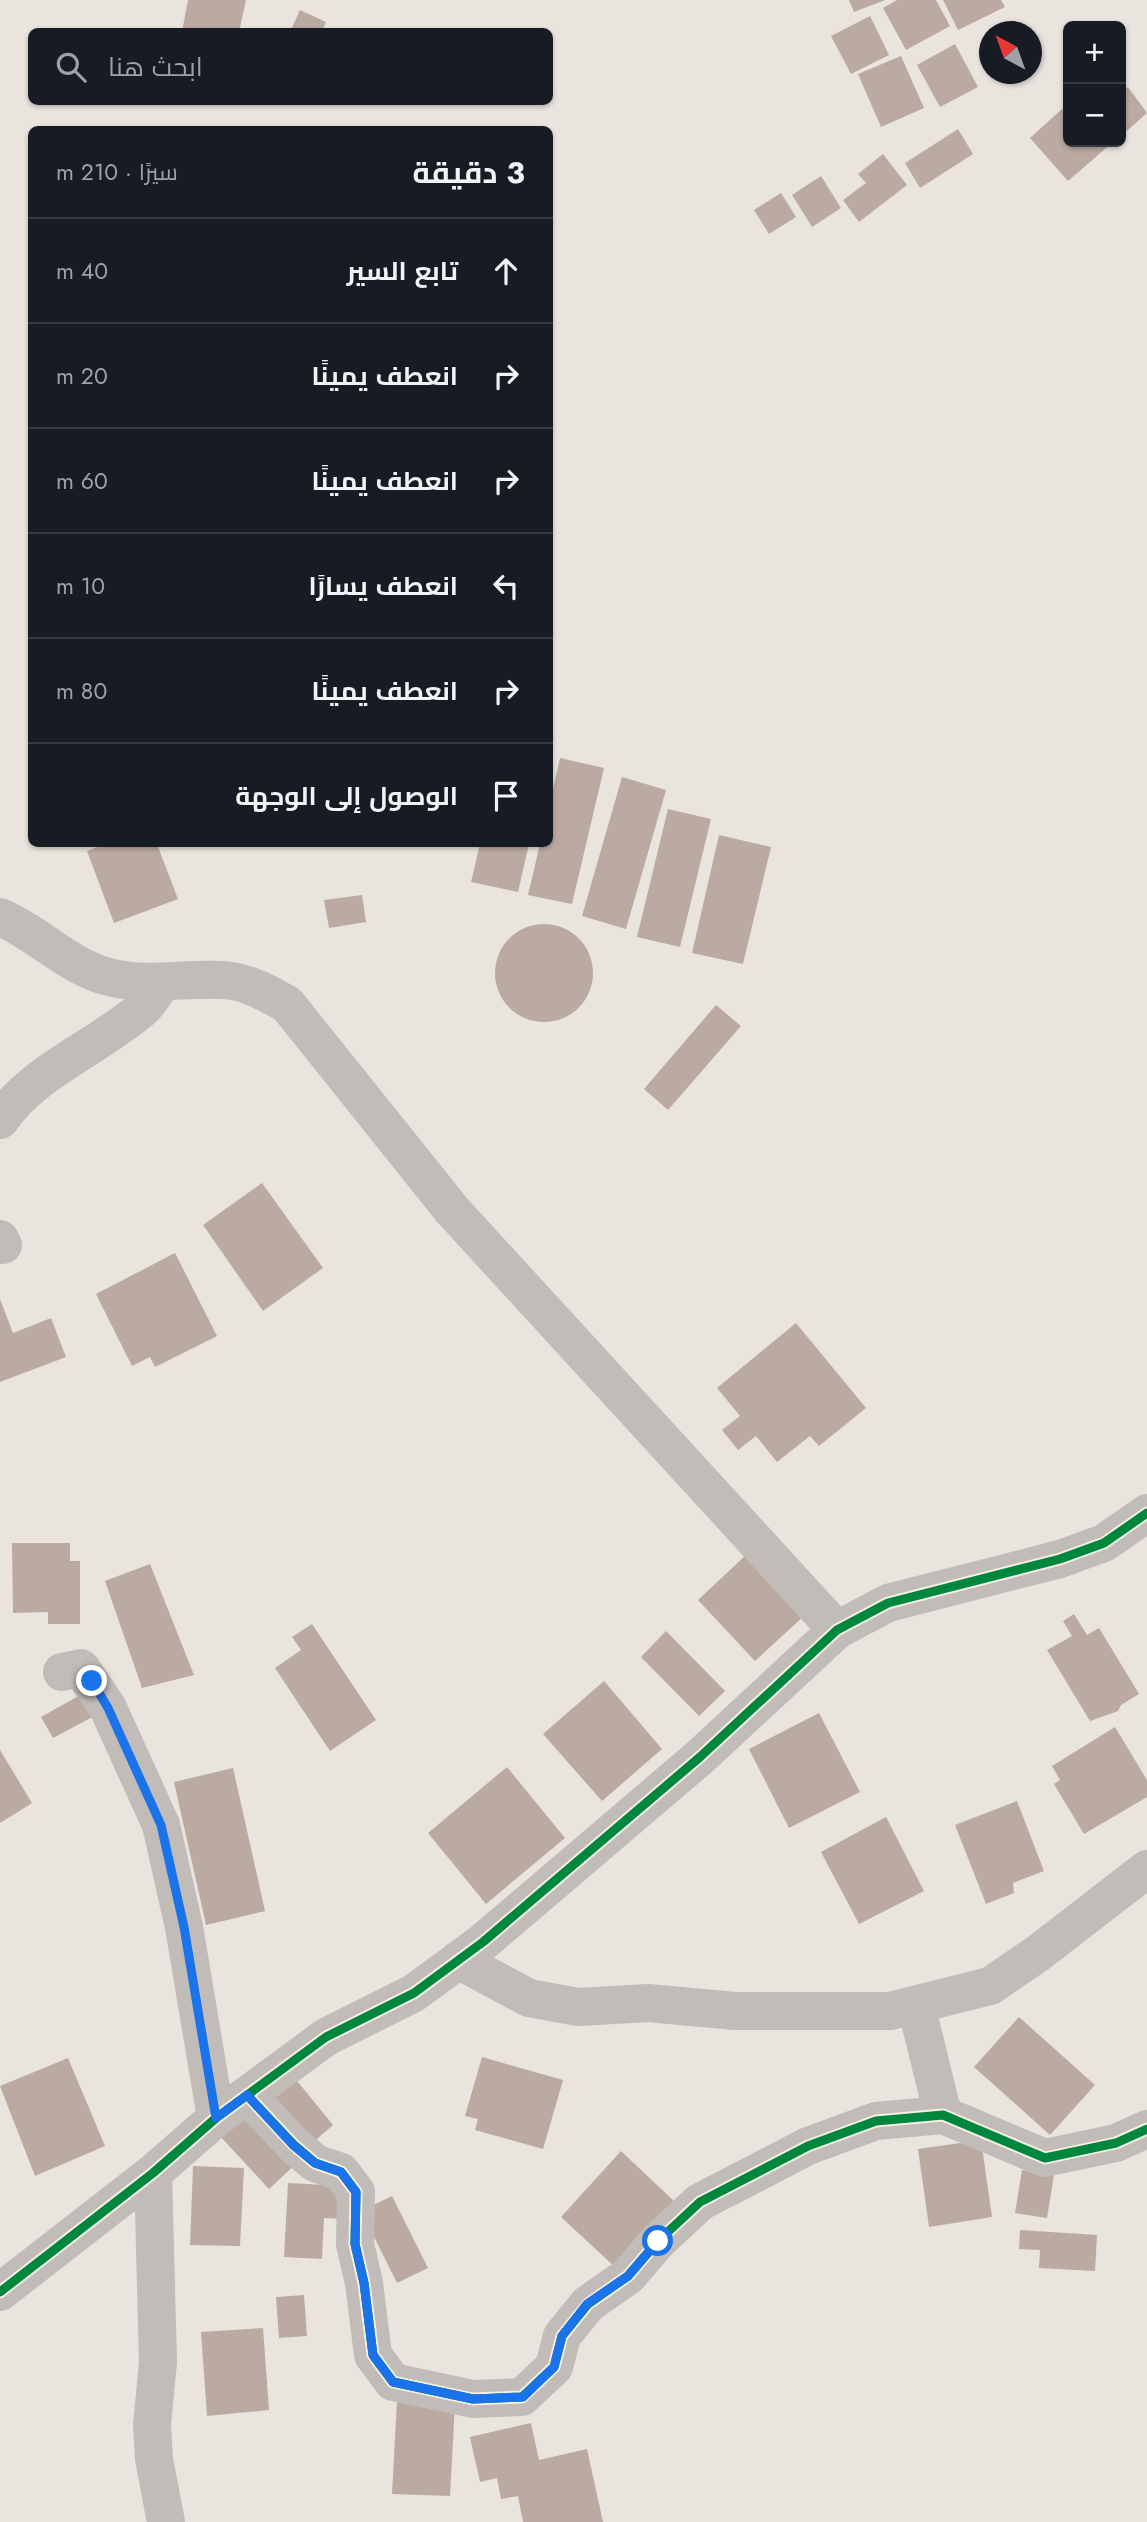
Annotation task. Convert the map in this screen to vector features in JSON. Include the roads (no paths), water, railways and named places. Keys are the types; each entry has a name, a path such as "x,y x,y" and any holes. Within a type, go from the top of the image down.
{"street":[{"path":"0,916 92,972 115,979 162,982 232,981 263,991 287,1004 452,1210 837,1630"},
{"path":"0,1120 8,1109 56,1067 144,1008 162,982"},
{"path":"0,2292 153,2174 216,2118 326,2037 414,1993 458,1960 580,1861 700,1758 837,1630 888,1603 993,1577 1104,1543 1147,1513"},
{"path":"62,1672 81,1668 92,1681 108,1708 161,1825 184,1927 216,2118"},
{"path":"458,1960 529,1998 578,2007 648,2003 735,2011 890,2011 990,1986 1037,1954 1147,1869"},
{"path":"916,2005 943,2115"},
{"path":"247,2095 293,2145 315,2163 341,2172 356,2192 355,2244 364,2283 373,2355 393,2382 473,2399 523,2397 554,2367 562,2336 587,2304 628,2276 658,2241 700,2202 808,2146 876,2121 943,2115 1045,2158 1116,2143 1147,2129"},
{"path":"153,2174 158,2362 152,2425 154,2459 166,2522"}]}
